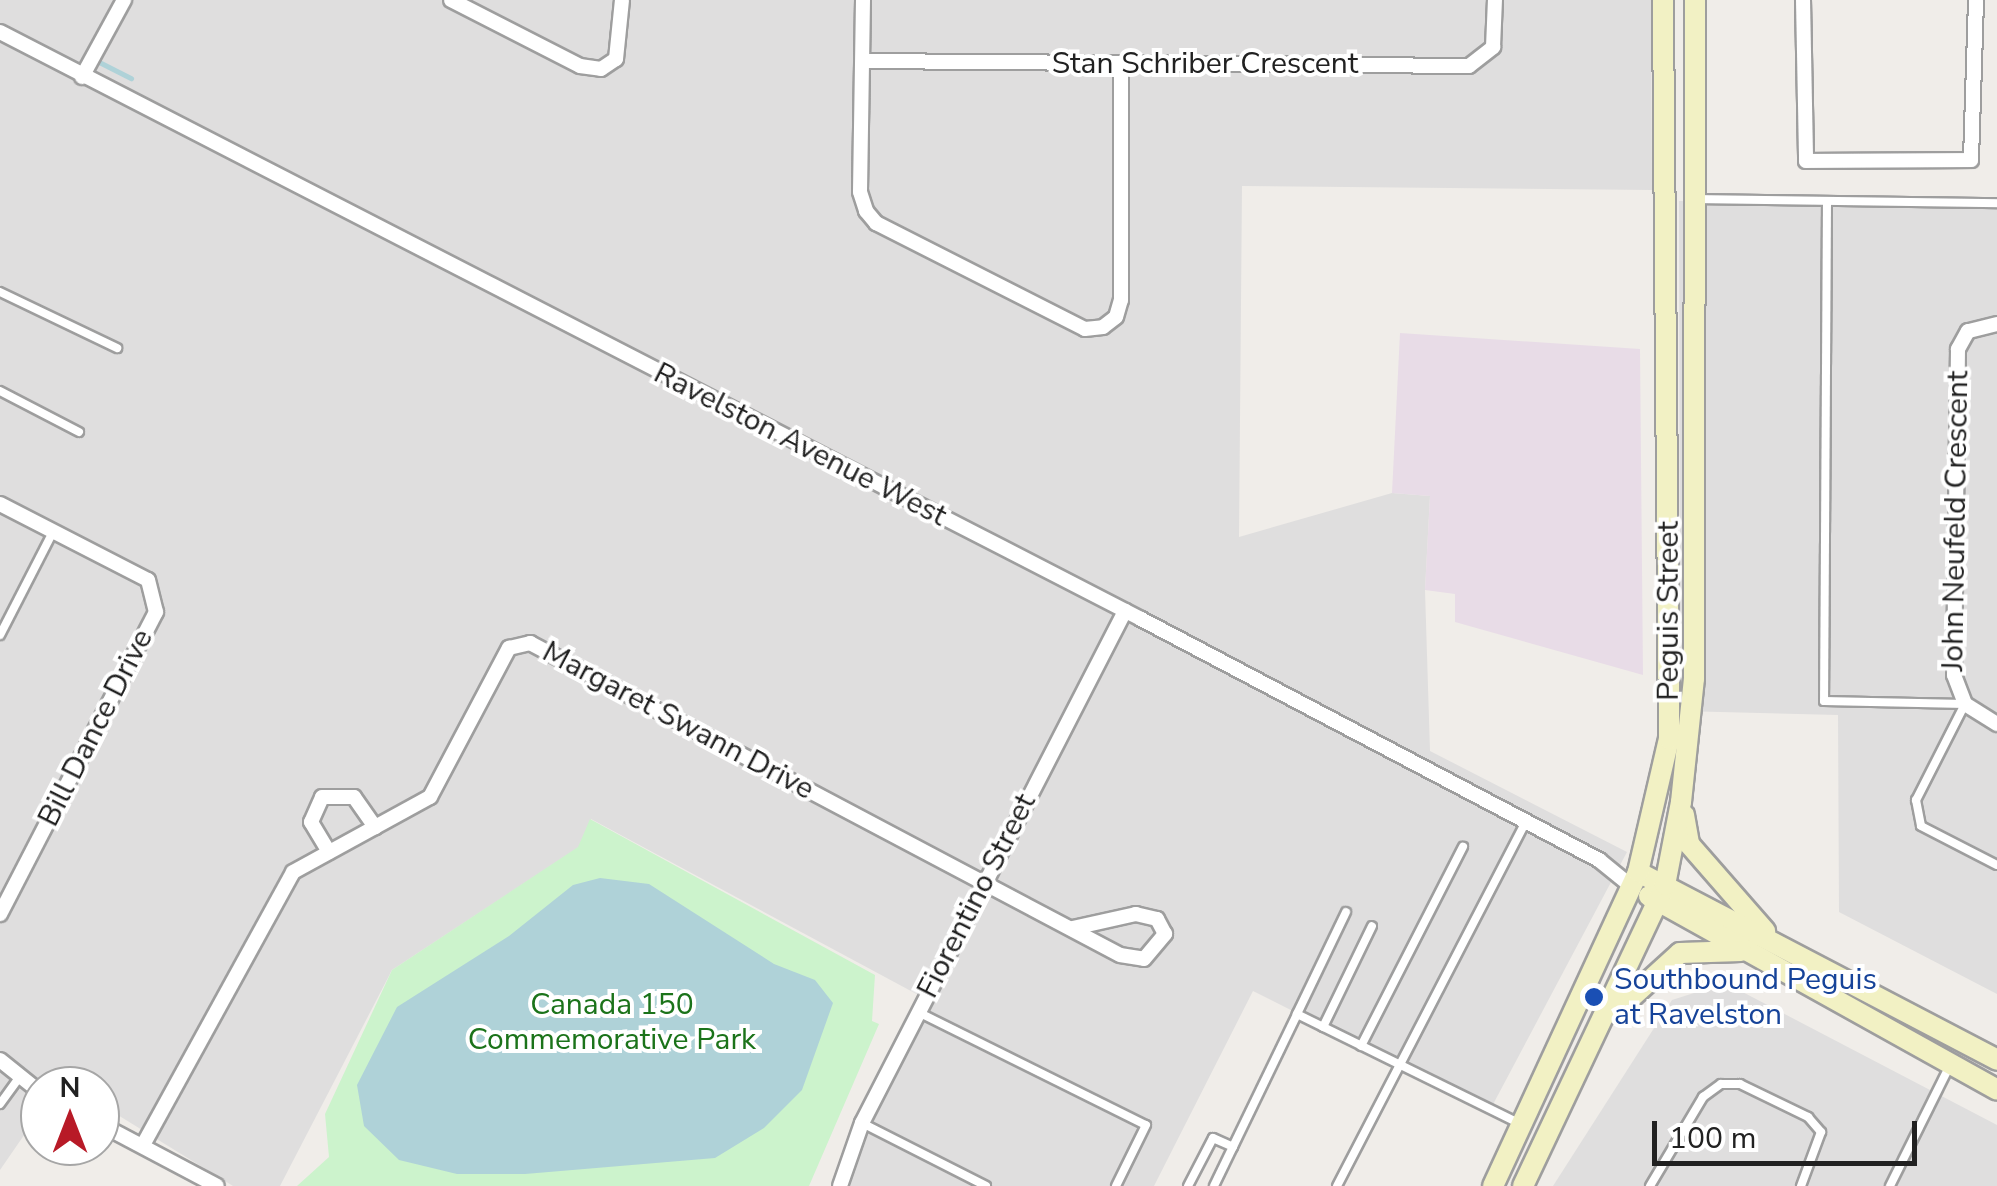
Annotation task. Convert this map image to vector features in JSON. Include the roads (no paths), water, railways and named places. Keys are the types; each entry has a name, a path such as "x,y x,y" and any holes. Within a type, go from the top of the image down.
{"street":[{"path":"82,77 124,0"},
{"path":"451,0 580,66 601,68 616,60 622,0"},
{"path":"863,0 860,192 866,211 876,223 1085,328 1103,328 1116,317 1121,300 1121,63"},
{"name":"Stan Schriber Crescent","path":"863,61 1469,66 1492,47 1494,0"},
{"name":"Peguis Street","path":"1493,1186 1634,879 1669,739 1664,0"},
{"name":"Peguis Street","path":"1522,1186 1662,893 1682,802 1694,679 1695,0"},
{"path":"1803,0 1806,161 1824,161 1971,160 1976,0"},
{"name":"Ravelston Avenue West","path":"0,32 1125,611 1634,879"},
{"name":"John Neufeld Crescent","path":"1997,324 1968,331 1958,348 1954,674 1965,704 1997,724"},
{"name":"Bill Dance Drive","path":"0,504 148,580 156,612 2,906"},
{"name":"Fiorentino Street","path":"840,1186 862,1122 1125,611"},
{"name":"Margaret Swann Drive","path":"143,1145 293,872 430,796 510,648 530,644 983,881"},
{"path":"329,852 311,822 322,796 354,796 375,826"},
{"path":"1682,802 1689,844 1781,947"},
{"path":"1634,879 1781,947 1997,1060"},
{"path":"983,881 1120,955 1144,960 1164,934 1156,920 1136,914 1073,928"},
{"path":"1662,893 1753,952 1997,1090"},
{"path":"1601,1026 1680,953 1753,952"},
{"path":"0,1060 18,1079"},
{"path":"120,1134 218,1186"}],"lane":[{"path":"1697,199 1997,203"},
{"path":"1827,201 1824,701 1965,704 1916,800 1921,826 1997,865"},
{"path":"0,292 117,348"},
{"path":"0,391 78,432"},
{"path":"1666,393 1696,394"},
{"path":"0,635 53,532"},
{"path":"1337,1186 1526,822"},
{"path":"1362,1046 1463,847"},
{"path":"1214,1186 1346,912"},
{"path":"1322,1027 1372,926"},
{"path":"918,1012 1146,1125 1116,1186"},
{"path":"1298,1014 1521,1124"},
{"path":"1890,1186 1950,1064"},
{"path":"0,1104 18,1079"},
{"path":"1650,1186 1703,1097 1721,1084 1740,1084 1808,1117 1820,1132 1801,1186"},
{"path":"862,1122 986,1186"},
{"path":"1188,1186 1213,1138 1234,1147"}],"water":[{"name":"Canada 150 Commemorative Park","path":"600,878 649,884 774,964 815,980 833,1003 802,1090 764,1128 715,1158 525,1174 457,1174 399,1160 364,1126 357,1085 397,1007 509,936 573,885"}],"waterway":[{"path":"99,62 131,78"}],"place":[{"name":"Southbound Peguis at Ravelston","path":"1594,997"}]}
